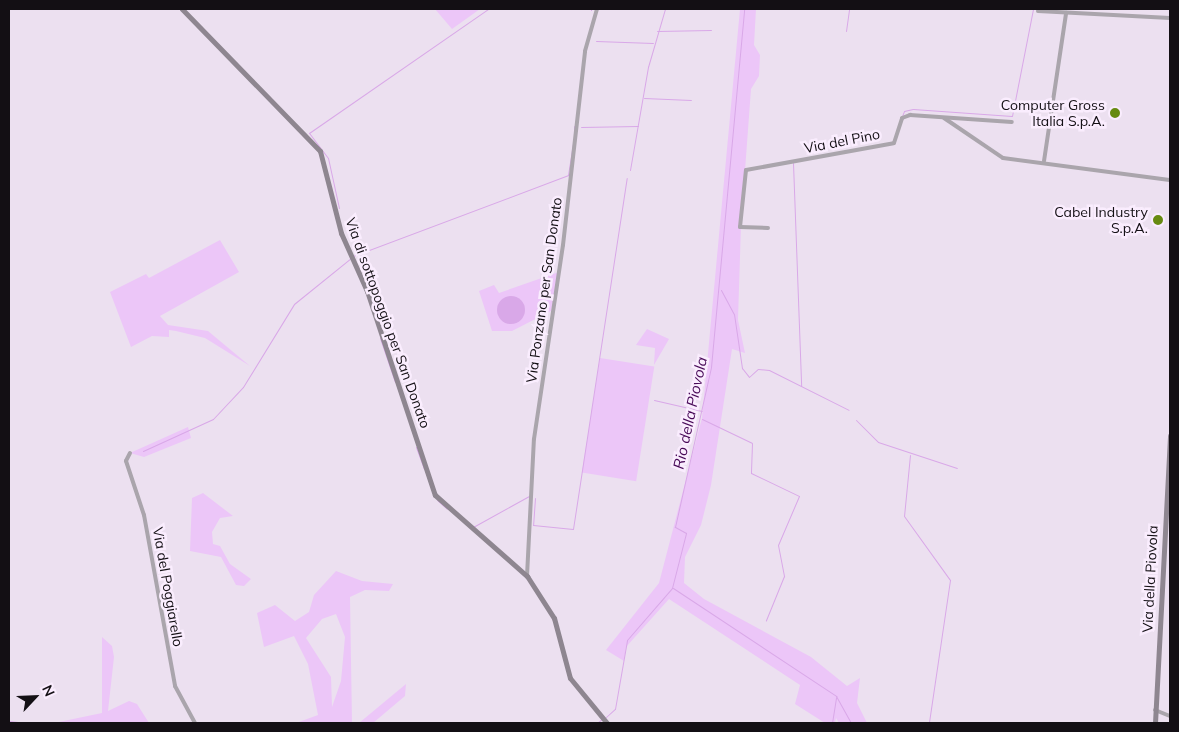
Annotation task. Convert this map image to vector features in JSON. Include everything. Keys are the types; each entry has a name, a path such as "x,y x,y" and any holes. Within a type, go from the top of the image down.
{"street":[{"name":"Via di sottopoggio per San Donato","path":"182,9 320,151 351,258 407,402 435,495 527,576 554,618 570,678 604,720"},
{"name":"Via Ponzano per San Donato","path":"527,576 534,439 563,245 585,51 597,9"},
{"path":"1038,11 1170,18"},
{"path":"1044,161 1066,13"},
{"path":"942,117 1000,158 1044,161 1170,180"},
{"name":"Via del Pino","path":"768,228 740,227 746,170 894,143 902,118 942,117 1012,122"},
{"name":"Via della Piovola","path":"1155,723 1170,436"},
{"name":"Via del Poggiarello","path":"130,453 126,461 144,515 175,686 195,723"},
{"path":"1155,710 1170,716"}],"shaded area":[{"path":"435,9 480,9 452,29"},
{"path":"740,9 756,9 754,45 760,55 759,76 751,89 741,225 738,320 745,353 732,349 711,485 701,525 685,557 684,583 704,599 811,657 847,686 860,678 857,703 867,723 839,723 836,718 835,723 825,723 795,704 800,685 669,599 626,647 624,661 606,650 659,583 702,418"},
{"path":"220,240 239,272 160,316 168,325 208,331 250,366 205,338 176,331 169,330 169,337 152,336 131,347 110,292 146,274 149,278"},
{"path":"559,272 551,311 512,331 492,331 479,291 494,285 499,293"},
{"path":"511,296 521,300 525,310 521,320 511,324 501,320 497,310 501,300"},
{"path":"647,329 669,339 654,365 655,348 636,345"},
{"path":"600,358 654,367 636,481 582,473"},
{"path":"188,427 191,438 144,457 130,453"},
{"path":"203,493 233,516 220,518 212,532 213,544 220,546 230,564 251,579 244,586 236,585 221,557 190,551 192,498"},
{"path":"336,571 362,581 393,584 389,591 365,590 350,597 352,723 296,723 318,715 308,664 294,636 264,647 257,613 275,605 295,621 309,612 314,595","holes":["336,614 345,637 341,681 332,707 331,677 306,638 322,619"]},
{"path":"102,637 112,646 114,657 108,711 129,701 137,704 149,723 54,723 102,713"},
{"path":"406,684 405,696 373,723 359,723"}],"waterway":[{"path":"339,208 328,158 309,133 488,9"},
{"path":"630,170 648,67 665,9"},
{"name":"Rio della Piovola","path":"606,717 615,709 627,640 672,588 686,533 675,527 711,367 744,9"},
{"path":"846,31 849,9"},
{"path":"898,126 904,111 913,109 1012,116 1033,9"},
{"path":"657,31 711,30"},
{"path":"596,41 653,43"},
{"path":"644,98 691,100"},
{"path":"574,126 574,132"},
{"path":"581,127 638,126"},
{"path":"353,256 568,175 573,144"},
{"path":"793,163 801,386"},
{"path":"535,498 533,525 573,529 627,178"},
{"path":"143,451 213,419 243,387 294,304 351,258"},
{"path":"721,290 734,314 742,368 749,377 758,369 769,370 849,410"},
{"path":"380,338 395,382"},
{"path":"654,400 702,411"},
{"path":"702,419 752,443 751,473 799,496 778,545 784,576 766,620"},
{"path":"856,420 878,442 957,468"},
{"path":"416,447 424,469"},
{"path":"910,455 904,516 950,580 929,723"},
{"path":"473,527 529,496"},
{"path":"437,500 447,509"},
{"name":"Rio della Piovola","path":"673,588 836,696 851,723"},
{"name":"Rio della Piovola","path":"832,723 836,697"},
{"path":"597,723 602,719"},
{"path":"9,721 27,723"}],"place":[{"name":"Computer Gross Italia S.p.A.","path":"1115,113"},
{"name":"Cabel Industry S.p.A.","path":"1158,220"}]}
